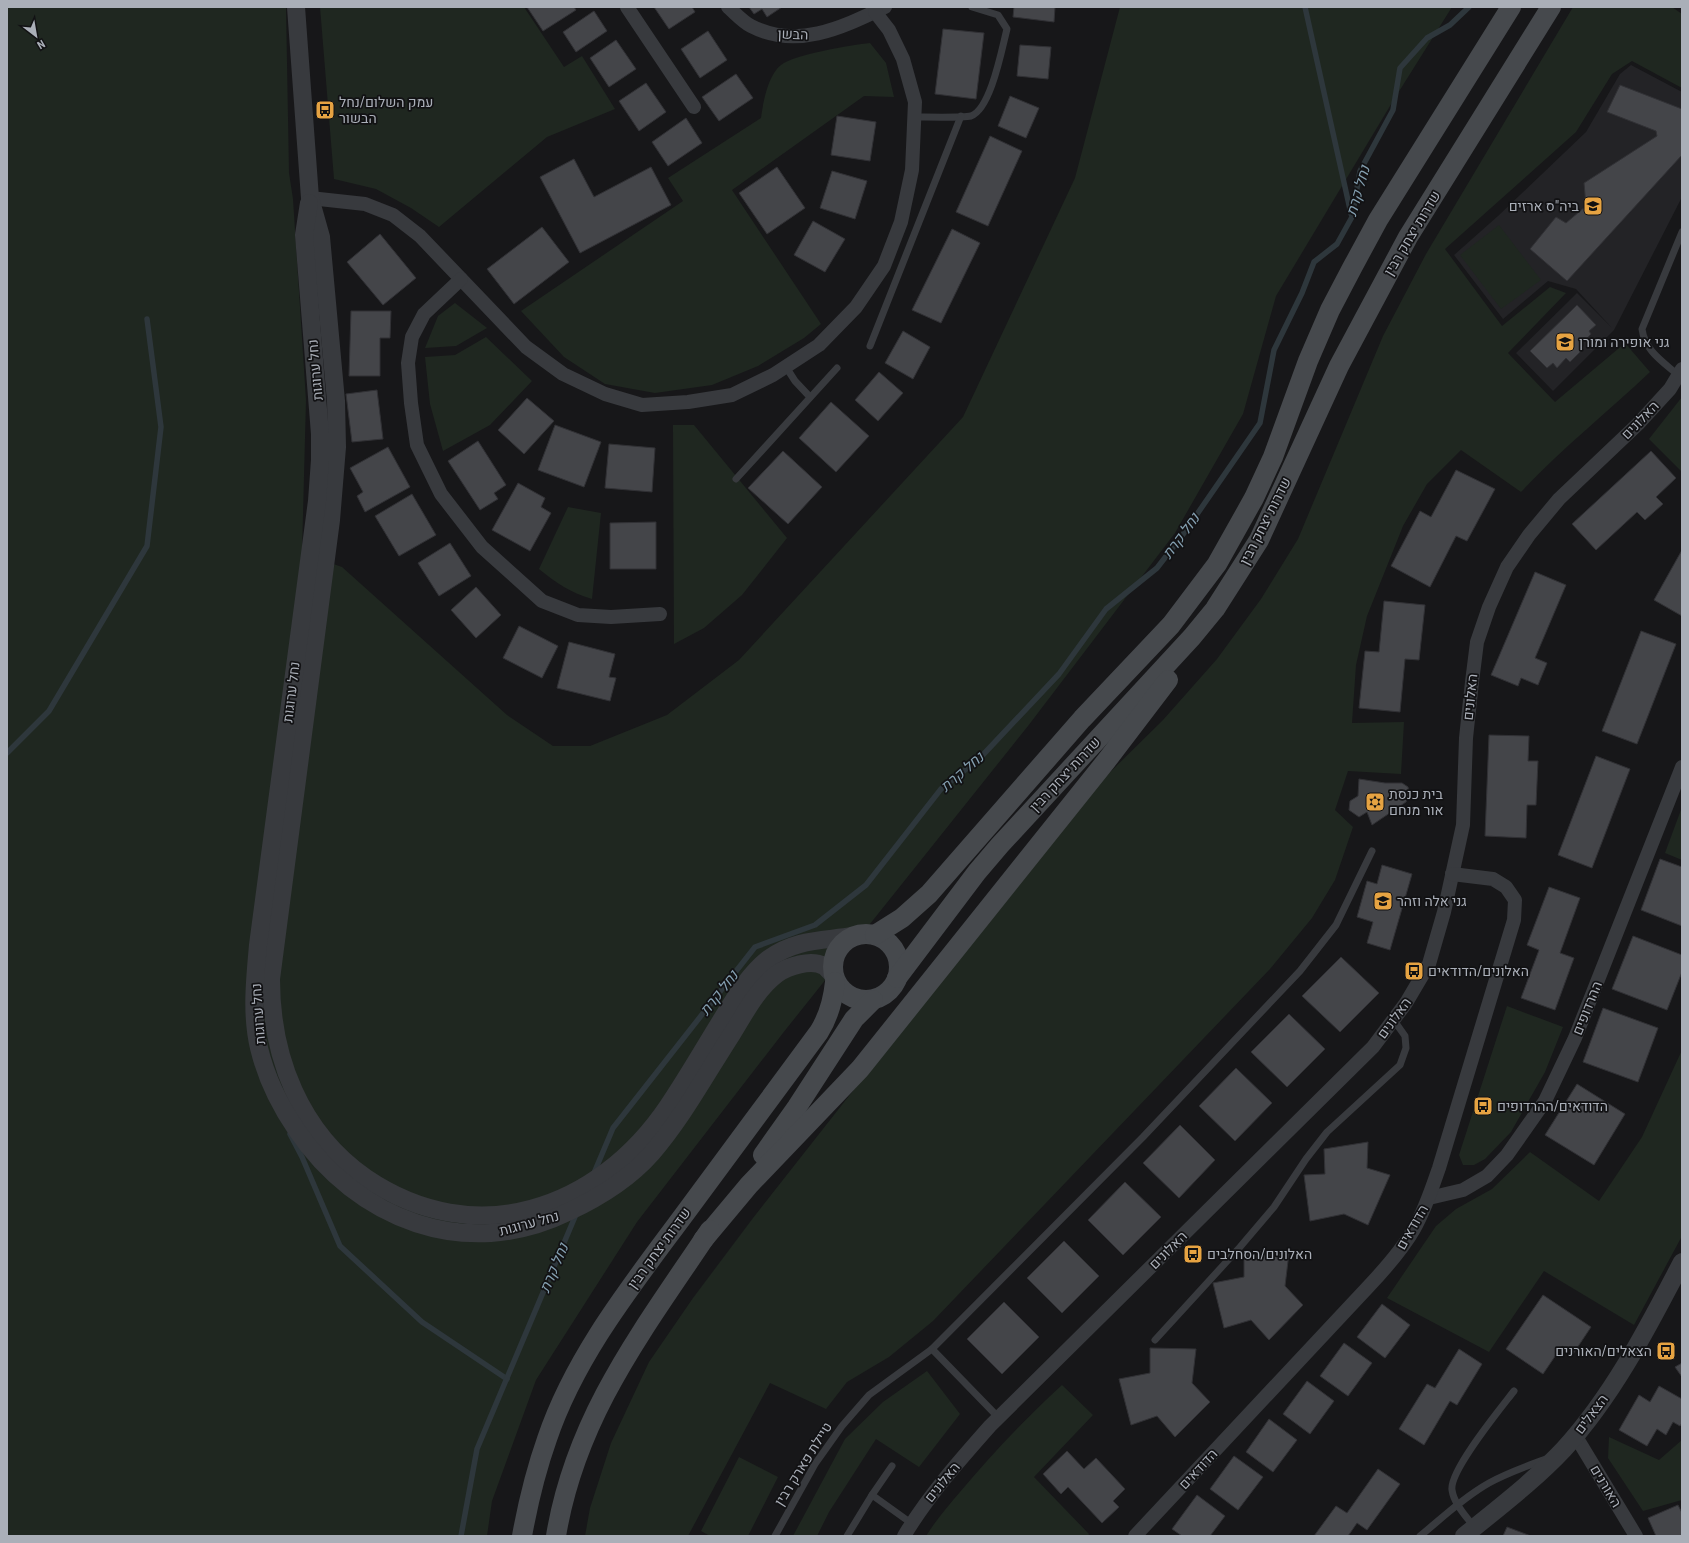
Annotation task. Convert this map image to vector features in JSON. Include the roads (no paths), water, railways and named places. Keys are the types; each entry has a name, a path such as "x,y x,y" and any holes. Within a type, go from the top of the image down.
{"main road":[{"name":"שדרות יצחק רבין","path":"875,935 902,918 929,894 1082,719 1171,625 1217,564 1258,491 1273,457 1308,361 1330,310 1352,268 1378,220 1511,7"},
{"name":"שדרות יצחק רבין","path":"897,978 977,872 1018,825 1192,637 1215,609 1259,540 1339,366 1385,277 1408,237 1551,7"},
{"path":"703,1240 749,1185 876,1049 1149,705 1184,658 1215,609"},
{"path":"556,1536 579,1450 597,1408 640,1333 797,1106 854,1019 873,1000 884,995 892,988 897,978 899,967 898,956 885,939 875,935 864,934 853,936 844,942 837,950 833,960 834,979 842,991 851,998 873,1000"},
{"name":"שדרות יצחק רבין","path":"522,1536 536,1475 547,1438 566,1394 587,1355 642,1272 819,1032 828,1017 832,1004 834,979"}],"street":[{"name":"נחל ערוגות","path":"296,7 310,198 321,237 336,401 337,447 331,520 273,954 271,998 275,1036 287,1078 296,1097 318,1133 331,1148 360,1174 381,1188 418,1206 445,1213 478,1216 525,1211 545,1205 565,1196 600,1176 645,1138 670,1104 738,992 756,970 768,960 798,943 853,936"},
{"path":"627,7 694,107"},
{"name":"הבשן","path":"728,7 751,26 778,35 806,37 846,26 880,9"},
{"path":"310,198 364,204 393,215 420,236 526,346 563,374 605,394 642,405 688,402 732,395 773,375 819,345 856,307 884,266 901,222 910,177 915,102 903,59 888,30 880,9"},
{"name":"נחל ערוגות","path":"310,198 304,235 320,434 320,460 317,501 258,945 254,1002 259,1047 267,1074 280,1103 306,1143 341,1182 361,1197 383,1210 429,1228 451,1232 499,1232 548,1221 573,1210 610,1188 632,1172 650,1155 684,1111 754,999 777,974 798,965 818,964 825,966 834,979"},
{"path":"461,279 424,314 412,337 408,363 411,403 417,446 441,494 482,546 542,601 578,615 611,617 660,614"},
{"name":"האלונים","path":"904,1536 911,1523 952,1470 999,1418 1373,1047 1406,1003 1429,964 1463,825 1466,738 1477,642 1489,607 1507,567 1529,535 1559,499 1638,424 1670,389 1680,372"},
{"name":"ההרדופים","path":"1428,1198 1463,1190 1487,1176 1507,1155 1544,1101 1575,1038 1682,767"},
{"name":"הדודאים","path":"1135,1536 1391,1261 1415,1228 1439,1168 1514,920 1515,900 1506,887 1493,879 1452,874"},
{"name":"הצאלים","path":"1469,1532 1508,1500 1558,1455 1595,1412 1622,1371 1653,1319 1682,1262"},
{"name":"האורנים","path":"1575,1435 1636,1536"}],"lane":[{"path":"914,117 971,116 981,107 993,83 1007,29 998,15 972,7"},
{"path":"870,346 961,116"},
{"path":"1680,372 1648,348 1644,341 1642,329 1682,232"},
{"path":"786,367 794,381 810,397"},
{"path":"736,479 837,368"},
{"name":"טיילת פארק רבין","path":"775,1536 815,1464 842,1426 869,1395 932,1350 1148,1131 1300,971 1336,925 1372,851"},
{"path":"1155,1340 1240,1247 1274,1207 1306,1159 1327,1132 1400,1064 1406,1048 1406,1036 1393,1020"},
{"path":"932,1350 999,1418"},
{"path":"1469,1532 1451,1489 1469,1451 1514,1391"},
{"path":"1420,1536 1489,1484 1516,1470 1558,1455"},
{"path":"847,1536 892,1466"},
{"path":"872,1495 911,1523"}],"waterway":[{"path":"1305,7 1351,214"},
{"name":"נחל קרת","path":"594,1173 613,1128 755,947 815,925 866,885 941,789 980,758 1059,674 1106,609 1157,568 1184,533 1260,423 1274,350 1302,293 1314,262 1337,244 1352,217 1360,171 1393,110 1400,68 1427,38 1450,25 1469,7"},
{"path":"7,753 49,711 147,546 161,427 147,319"},
{"path":"290,1134 302,1157 340,1246 422,1322 507,1379"},
{"name":"נחל קרת","path":"461,1536 477,1449 577,1212"}],"place":[{"name":"עמק השלום/נחל הבשור","path":"325,110"},
{"name":"ביה\"ס ארזים","path":"1593,206"},
{"name":"גני אופירה ומורן","path":"1565,342"},
{"name":"בית כנסת אור מנחם","path":"1375,802"},
{"name":"גני אלה וזהר","path":"1383,901"},
{"name":"האלונים/הדודאים","path":"1414,971"},
{"name":"הדודאים/ההרדופים","path":"1483,1106"},
{"name":"האלונים/הסחלבים","path":"1193,1254"},
{"name":"הצאלים/האורנים","path":"1666,1351"}]}
